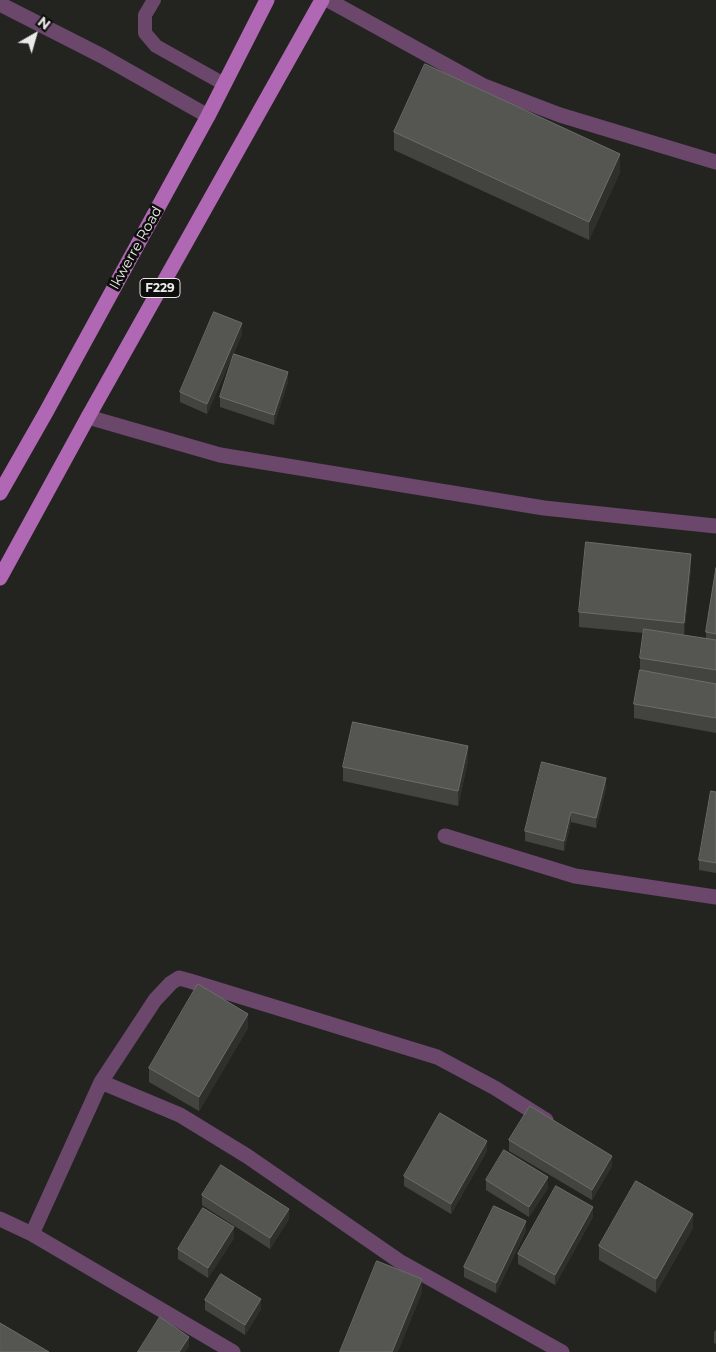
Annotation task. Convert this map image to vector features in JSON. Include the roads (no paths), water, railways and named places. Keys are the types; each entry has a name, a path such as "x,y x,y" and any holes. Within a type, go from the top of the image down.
{"main road":[{"name":"Ikwerre Road","path":"0,493 208,116 267,0"},
{"name":"F229","path":"0,578 322,0"}],"street":[{"path":"328,0 484,86 560,115 716,162"},
{"path":"0,4 102,56 208,116"},
{"path":"88,417 220,455 544,508 716,526"},
{"path":"445,836 575,876 716,897"},
{"path":"32,1234 101,1082 155,1000 170,983 179,978 437,1057 495,1088 560,1129"},
{"path":"101,1082 180,1115 247,1156 399,1261 562,1352"},
{"path":"0,1220 32,1234 233,1352"}],"lane":[{"path":"154,0 145,15 145,33 156,46 224,84"}]}
